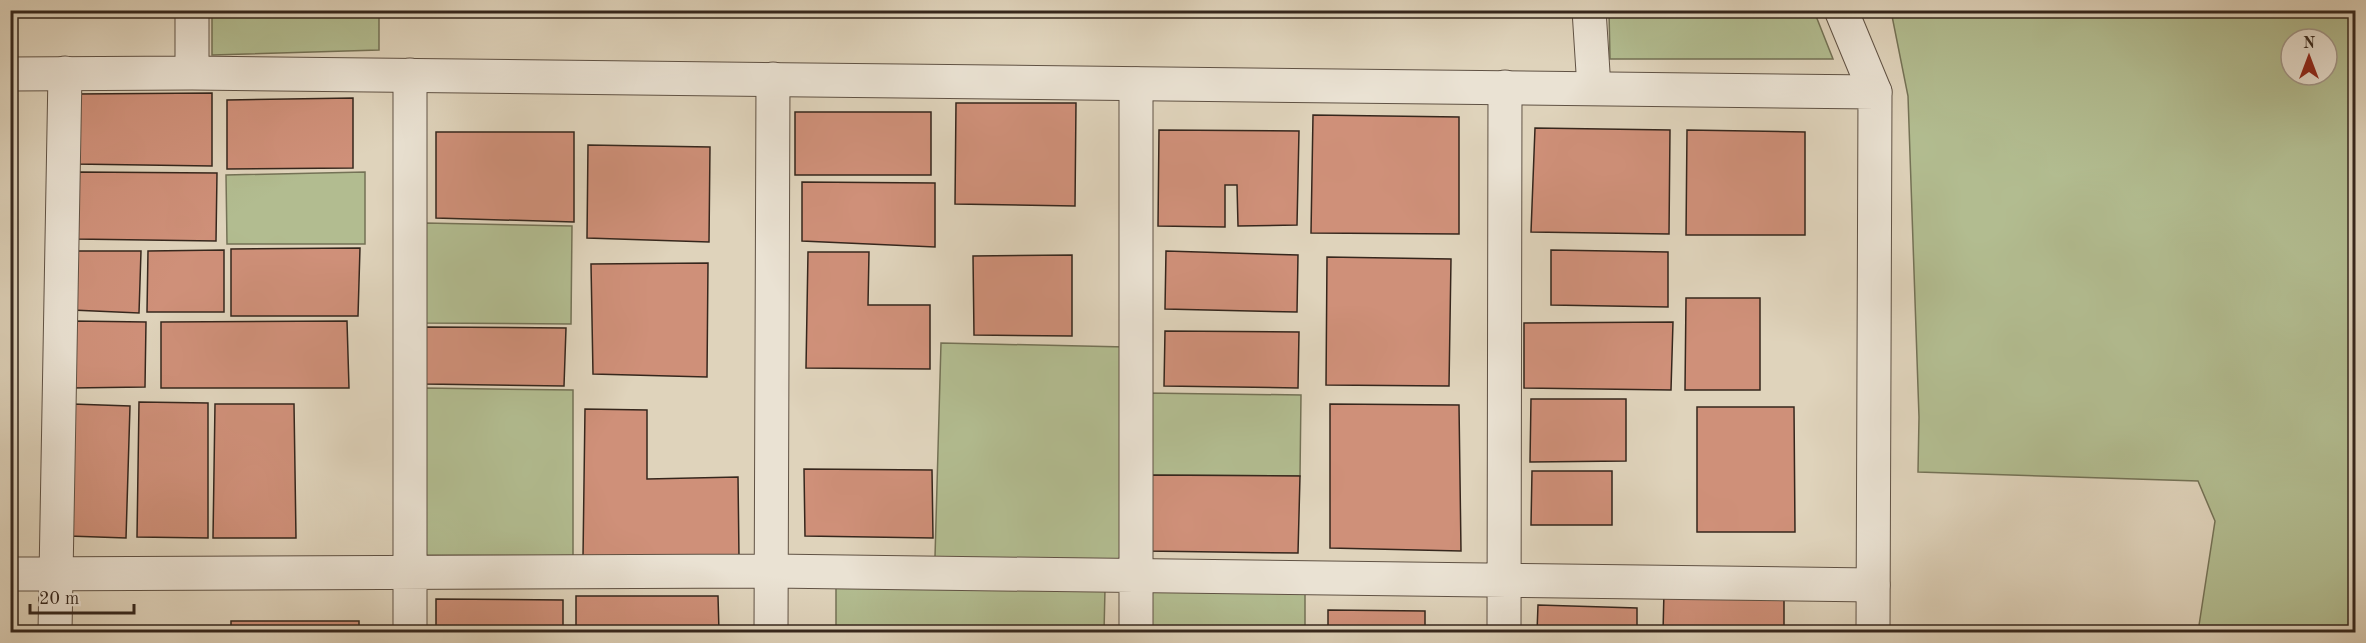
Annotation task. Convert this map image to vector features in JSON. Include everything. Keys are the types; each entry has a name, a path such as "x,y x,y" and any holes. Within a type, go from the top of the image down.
{"street":[{"path":"192,10 192,73"},
{"path":"1589,10 1594,88"},
{"path":"1841,10 1875,92 1873,633"},
{"path":"55,633 65,73"},
{"path":"10,74 410,75 1875,92"},
{"path":"410,75 410,633"},
{"path":"771,633 773,80"},
{"path":"1136,633 1137,84"},
{"path":"1504,633 1505,87"},
{"path":"10,574 772,571 1873,585"}],"green space":[{"path":"212,11 379,11 379,50 212,55"},
{"path":"1609,11 1814,11 1833,59 1610,59"},
{"path":"1891,11 2355,11 2355,632 2198,632 2215,521 2198,481 1918,472 1919,417 1908,96"},
{"path":"365,172 365,244 227,244 226,175"},
{"path":"425,223 572,226 571,324 424,323"},
{"path":"941,343 1126,347 1125,564 935,557"},
{"path":"424,388 573,390 573,556 424,555"},
{"path":"1145,393 1301,395 1300,476 1145,475"},
{"path":"1147,585 1305,586 1305,632 1146,632"},
{"path":"836,587 1105,589 1104,632 836,632"}],"building":[{"path":"1178,10 1247,10 1247,14 1178,17"},
{"path":"212,93 212,166 74,164 76,94"},
{"path":"353,98 353,168 227,169 227,100"},
{"path":"956,103 1076,103 1075,206 955,204"},
{"path":"795,112 931,112 931,175 795,175"},
{"path":"1313,115 1459,117 1459,234 1311,233"},
{"path":"1535,128 1670,130 1669,234 1531,232"},
{"path":"1159,130 1299,131 1297,225 1238,226 1237,185 1225,185 1225,227 1158,226"},
{"path":"1687,130 1805,132 1805,235 1686,235"},
{"path":"436,132 574,132 574,222 436,218"},
{"path":"588,145 710,147 709,242 587,238"},
{"path":"77,172 217,173 216,241 75,239"},
{"path":"802,182 935,183 935,247 802,241"},
{"path":"360,248 358,316 231,316 231,249"},
{"path":"224,250 224,312 147,312 148,251"},
{"path":"1551,250 1668,252 1668,307 1551,305"},
{"path":"74,251 141,251 139,313 72,310"},
{"path":"1166,251 1298,255 1297,312 1165,309"},
{"path":"808,252 869,252 868,305 930,305 930,369 806,368"},
{"path":"1072,255 1072,336 974,335 973,256"},
{"path":"1327,257 1451,259 1449,386 1326,385"},
{"path":"708,263 707,377 593,374 591,264"},
{"path":"1686,298 1760,298 1760,390 1685,390"},
{"path":"72,321 146,322 145,387 71,388"},
{"path":"347,321 349,388 161,388 161,322"},
{"path":"1673,322 1671,390 1524,388 1524,323"},
{"path":"426,327 566,328 564,386 426,384"},
{"path":"1165,331 1299,332 1298,388 1164,386"},
{"path":"1531,399 1626,399 1626,461 1530,462"},
{"path":"139,402 208,403 208,538 137,537"},
{"path":"72,404 130,406 126,538 69,536"},
{"path":"215,404 294,404 296,538 213,538"},
{"path":"1330,404 1459,405 1461,551 1330,548"},
{"path":"1697,407 1794,407 1795,532 1697,532"},
{"path":"585,409 647,410 647,479 738,477 739,557 583,557"},
{"path":"804,469 932,470 933,538 805,536"},
{"path":"1532,471 1612,471 1612,525 1531,525"},
{"path":"1145,475 1300,476 1298,553 1145,551"},
{"path":"1664,591 1784,591 1784,632 1663,632"},
{"path":"576,596 718,596 719,632 576,632"},
{"path":"436,599 563,600 563,632 436,632"},
{"path":"1538,605 1637,608 1637,632 1537,632"},
{"path":"1328,610 1425,611 1425,632 1328,632"},
{"path":"231,621 359,621 359,632 231,632"}]}
